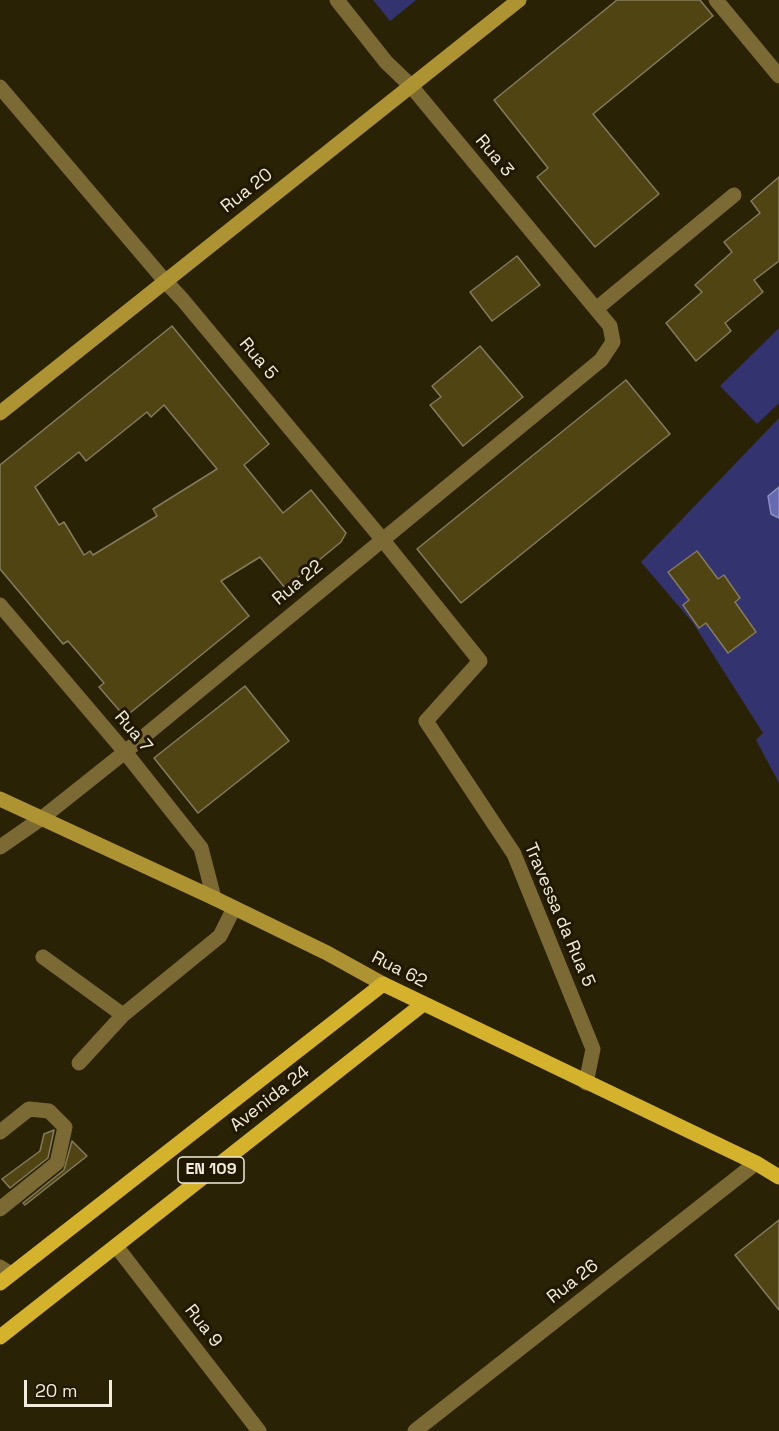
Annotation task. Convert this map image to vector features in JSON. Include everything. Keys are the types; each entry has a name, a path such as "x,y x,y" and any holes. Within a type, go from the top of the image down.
{"main road":[{"name":"Rua 20","path":"0,413 519,0"},
{"name":"Rua 62","path":"0,799 214,898 327,953 423,1004 756,1163 779,1177"},
{"name":"Avenida 24","path":"4,1275 383,984"},
{"name":"Avenida 24","path":"0,1337 423,1004"}],"street":[{"name":"Rua 3","path":"337,0 386,62 411,86 610,326 613,342"},
{"path":"716,0 779,76"},
{"name":"Rua 5","path":"0,87 182,299 382,539 480,661"},
{"path":"596,309 734,195"},
{"name":"Rua 22","path":"0,847 42,818 125,752 601,360 613,342"},
{"name":"Rua 7","path":"0,605 125,752 201,848 214,898"},
{"name":"Travessa da Rua 5","path":"480,661 426,721 514,854 593,1049 586,1083"},
{"path":"79,1063 123,1015 220,936 234,908"},
{"path":"43,957 123,1015"},
{"path":"0,1132 29,1109 49,1111 64,1127 57,1163 0,1209"},
{"name":"Rua 26","path":"415,1431 756,1163"},
{"name":"Rua 9","path":"116,1246 259,1431"}],"shaded area":[{"path":"373,0 416,0 390,21"},
{"path":"779,328 779,403 757,424 720,386"},
{"path":"779,418 779,783 756,740 763,733 693,623 641,562"}],"water":[{"path":"779,487 779,518 771,514 768,496"}],"building":[{"path":"617,0 700,0 713,16 593,114 659,194 595,247 537,177 548,168 494,100"},
{"path":"779,177 779,261 754,280 763,292 725,323 731,331 696,361 666,323 702,292 695,285 732,252 724,242 760,213 751,201"},
{"path":"517,256 540,285 492,321 470,292"},
{"path":"172,326 269,444 244,465 283,513 311,490 346,533 341,542 285,588 260,557 221,581 249,616 125,717 99,687 104,683 68,641 63,644 0,569 0,465","holes":["164,405 217,469 153,509 157,516 93,555 90,551 84,555 64,522 59,525 35,487 79,452 86,461 147,412 151,417"]},
{"path":"480,346 523,397 463,446 430,405 441,397 432,386"},
{"path":"626,380 670,434 461,603 417,549"},
{"path":"697,551 718,579 724,575 740,598 735,602 756,632 728,653 706,623 699,628 683,605 689,600 668,572"},
{"path":"245,686 289,741 198,813 154,758"},
{"path":"54,1130 48,1158 10,1188 2,1179 40,1151 44,1134"},
{"path":"72,1141 87,1156 25,1205 23,1203 64,1170"},
{"path":"779,1220 779,1310 735,1255"}]}
